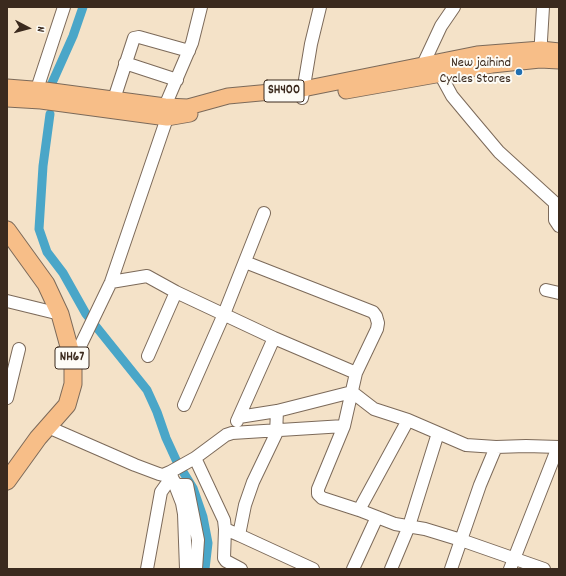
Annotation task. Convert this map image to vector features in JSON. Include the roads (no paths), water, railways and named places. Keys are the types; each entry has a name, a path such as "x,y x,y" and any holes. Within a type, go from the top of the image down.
{"highway":[{"name":"NH67","path":"7,230 46,284 60,314 73,361 73,384 67,405 38,438 7,481"}],"main road":[{"name":"SH400","path":"7,99 166,112 243,105 429,70 492,65 559,51"},
{"name":"SH400","path":"540,55 559,61"},
{"name":"SH400","path":"7,86 114,99 166,112"}],"street":[{"path":"37,89 64,7"},
{"path":"73,361 111,282 166,112 189,51 201,7"},
{"path":"302,94 311,44 320,7"},
{"path":"454,7 441,26 429,70 499,152 557,203 555,220 559,226"},
{"path":"540,55 543,7"},
{"path":"114,99 125,63 136,36 189,51"},
{"path":"125,63 177,80"},
{"path":"184,405 224,314 264,213"},
{"path":"245,262 373,312 376,316 378,323 377,329 356,373 344,426 318,489 318,494 322,498 395,524 425,529 461,540 512,564 544,569"},
{"path":"111,282 146,276 176,292 274,338 356,373"},
{"path":"546,290 559,293"},
{"path":"148,356 176,292"},
{"path":"7,301 60,314"},
{"path":"232,433 274,338"},
{"path":"8,391 19,349"},
{"path":"239,416 276,411 352,392"},
{"path":"352,392 374,409 408,420 466,445 496,447 559,447 512,564"},
{"path":"239,535 245,505 253,482 277,430 276,411"},
{"path":"359,510 408,420"},
{"path":"147,569 161,492 189,460 226,435 232,433 344,426"},
{"path":"48,427 141,467 159,474 165,474 173,477 188,485 198,540 196,569"},
{"path":"391,569 409,526 438,433"},
{"path":"451,569 480,484 496,447"},
{"path":"189,460 224,520 224,558 226,561 241,569"},
{"path":"173,477 180,495 184,514 186,569"},
{"path":"353,569 377,517"},
{"path":"225,529 313,569"}],"waterway":[{"path":"52,83 73,36 83,7"},
{"path":"50,114 43,166 39,229 47,252 63,273 86,314 147,390 177,462 193,488 203,517 208,543 205,569"}],"place":[{"name":"New jaihind Cycles Stores","path":"519,72"}]}
